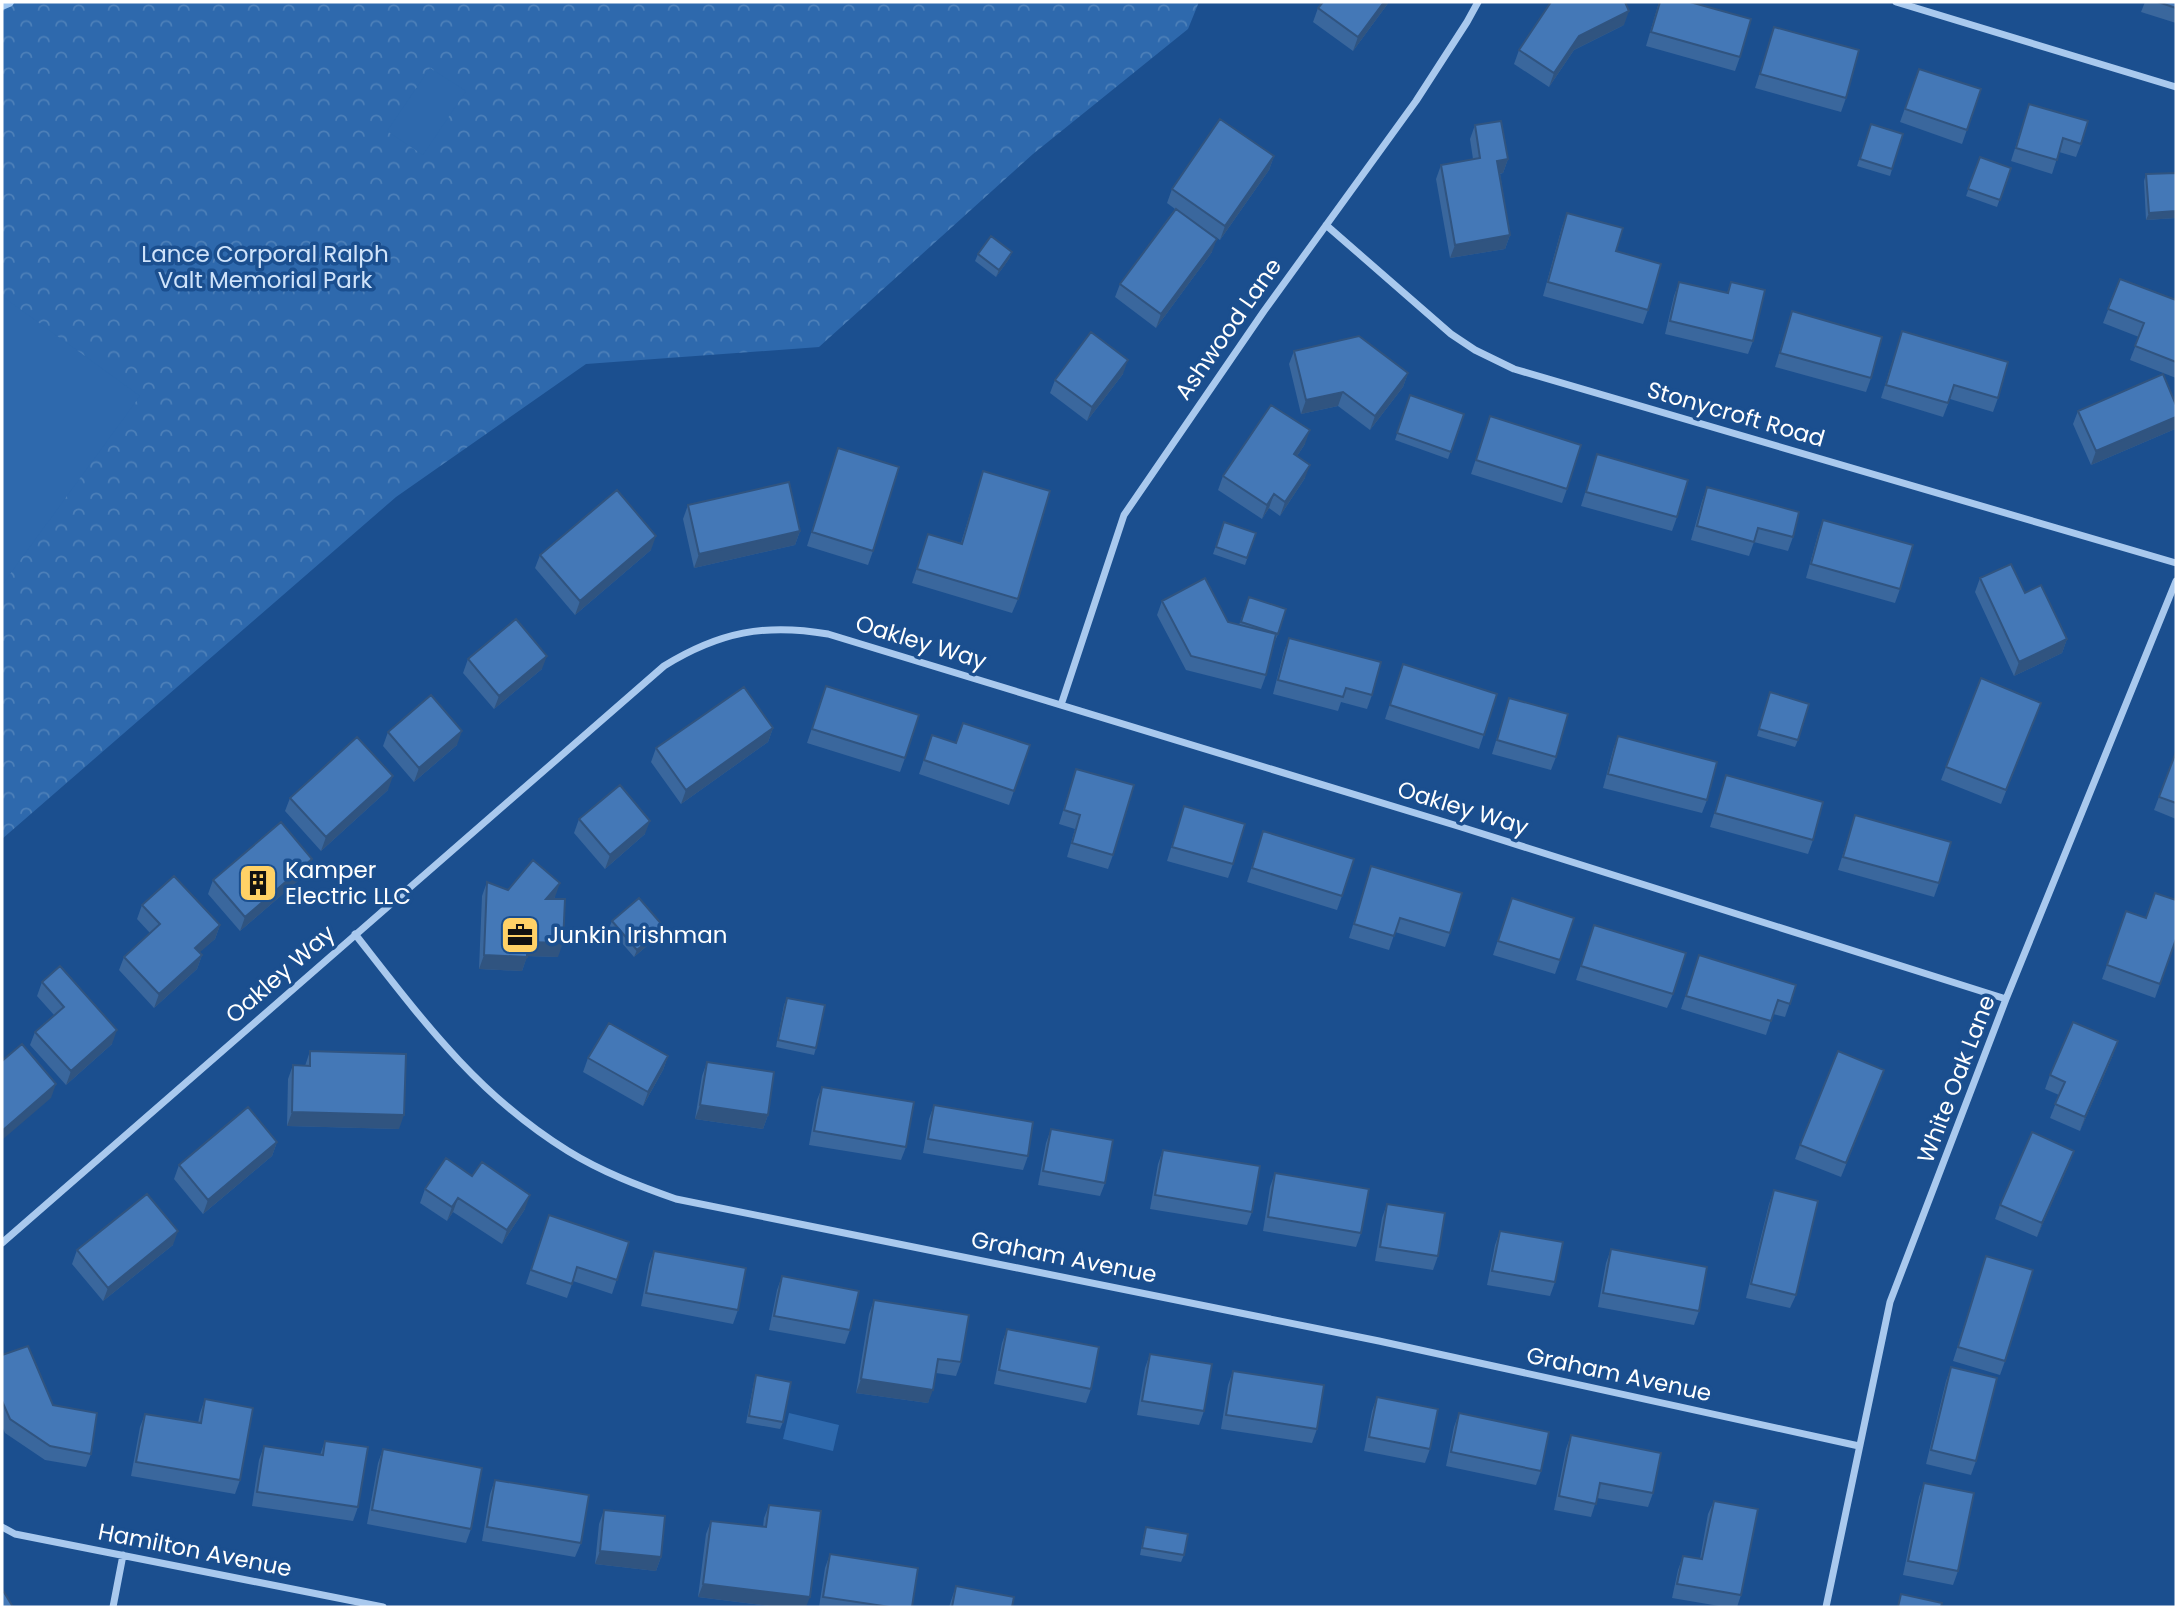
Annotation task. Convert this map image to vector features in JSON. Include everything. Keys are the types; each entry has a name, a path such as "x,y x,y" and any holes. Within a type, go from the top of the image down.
{"street":[{"name":"Ashwood Lane","path":"1062,705 1124,515 1264,311 1416,101 1468,22 1478,2"},
{"path":"1896,2 2176,87"},
{"name":"Stonycroft Road","path":"1326,225 1451,334 1475,350 1514,369 2176,563"},
{"name":"White Oak Lane","path":"1826,1607 1890,1302 2006,999 2176,581"},
{"name":"Oakley Way","path":"2,1242 664,666 688,650 714,639 755,629 799,629 828,634 1461,827 2006,999"},
{"name":"Graham Avenue","path":"355,934 470,1075 518,1116 580,1158 622,1180 677,1199 1379,1341 1859,1446"},
{"name":"Hamilton Avenue","path":"2,1527 15,1534 383,1607"},
{"path":"113,1607 123,1555"}],"green space":[{"name":"Lance Corporal Ralph Valt Memorial Park","path":"2,2 1199,2 1188,29 1033,154 819,347 586,364 396,497 2,839"},
{"path":"430,68 466,91 423,155 387,131"},
{"path":"2,296 140,396 2,585"},
{"path":"789,1413 839,1425 833,1451 783,1439"}],"building":[{"path":"1323,2 1384,2 1358,37 1318,8"},
{"path":"1551,2 1625,2 1629,11 1579,36 1554,73 1519,50"},
{"path":"1660,2 1690,2 1751,19 1740,57 1651,32"},
{"path":"2158,2 2176,2 2176,8"},
{"path":"1774,27 1859,50 1846,98 1760,74"},
{"path":"1919,69 1981,89 1967,130 1905,109"},
{"path":"2029,104 2088,121 2081,144 2063,138 2057,160 2016,148"},
{"path":"1220,119 1274,156 1225,226 1172,189"},
{"path":"1501,121 1508,159 1497,161 1510,235 1455,245 1441,165 1480,158 1475,125"},
{"path":"1871,124 1903,134 1892,169 1860,159"},
{"path":"1980,157 2011,168 2000,200 1968,189"},
{"path":"2176,173 2176,211 2149,213 2146,174"},
{"path":"1176,209 1217,239 1161,314 1120,284"},
{"path":"1567,213 1623,228 1616,251 1661,264 1648,310 1548,282"},
{"path":"991,236 1012,252 999,270 978,254"},
{"path":"2120,279 2176,300 2176,362 2135,346 2144,323 2108,309"},
{"path":"1679,282 1728,293 1731,282 1765,290 1753,341 1670,321"},
{"path":"1792,311 1882,337 1871,378 1780,353"},
{"path":"1902,331 2008,362 1998,398 1954,385 1948,403 1886,385"},
{"path":"1091,332 1128,360 1092,407 1055,380"},
{"path":"1359,336 1408,373 1375,416 1343,392 1306,400 1294,351"},
{"path":"2163,374 2176,405 2176,417 2096,451 2078,411"},
{"path":"1410,395 1464,414 1451,452 1397,433"},
{"path":"1271,405 1310,430 1294,454 1310,465 1285,502 1274,494 1267,505 1223,476"},
{"path":"1490,416 1581,445 1567,489 1476,460"},
{"path":"838,448 899,467 873,551 812,532"},
{"path":"1597,454 1688,480 1677,517 1586,492"},
{"path":"983,471 1050,491 1018,599 917,569 928,534 962,544"},
{"path":"789,482 800,531 699,554 688,505"},
{"path":"1707,487 1799,512 1793,537 1758,528 1754,542 1697,526"},
{"path":"617,490 656,536 580,601 540,555"},
{"path":"1823,520 1913,545 1900,589 1811,564"},
{"path":"1224,522 1256,533 1247,558 1216,547"},
{"path":"2011,564 2025,593 2041,585 2067,639 2019,662 1980,578"},
{"path":"1205,578 1228,622 1276,634 1266,675 1191,656 1162,601"},
{"path":"1249,597 1286,609 1278,634 1241,622"},
{"path":"516,619 547,656 499,696 468,659"},
{"path":"1289,638 1381,662 1372,695 1346,688 1343,697 1278,680"},
{"path":"1403,664 1497,694 1484,735 1390,705"},
{"path":"1981,678 2041,703 2006,790 1946,767"},
{"path":"826,686 919,715 905,758 812,729"},
{"path":"744,687 773,728 686,790 656,748"},
{"path":"1770,692 1809,704 1798,740 1759,729"},
{"path":"431,695 462,731 419,768 388,732"},
{"path":"1509,698 1568,714 1556,757 1497,740"},
{"path":"963,723 1030,745 1014,791 924,760 932,735 956,743"},
{"path":"1618,736 1717,762 1707,800 1608,774"},
{"path":"357,737 393,776 326,837 290,798"},
{"path":"2176,752 2176,803 2159,797"},
{"path":"1076,769 1134,785 1113,855 1072,843 1080,815 1064,810"},
{"path":"1726,775 1823,802 1813,840 1715,813"},
{"path":"620,785 650,821 610,855 579,819"},
{"path":"1184,806 1245,824 1233,864 1172,847"},
{"path":"1855,815 1951,842 1939,883 1843,857"},
{"name":"Kamper Electric LLC","path":"281,822 312,859 245,917 213,880"},
{"path":"1263,831 1354,859 1342,896 1252,868"},
{"name":"Junkin Irishman","path":"533,860 560,883 546,899 565,899 563,943 527,942 527,957 484,955 487,882 508,890"},
{"path":"1371,866 1462,893 1450,933 1400,918 1394,936 1354,924"},
{"path":"174,876 220,925 195,948 202,955 159,994 124,957 160,924 142,905"},
{"path":"2155,893 2176,900 2176,939 2160,984 2107,965 2126,911 2146,918"},
{"path":"639,898 664,927 637,950 612,921"},
{"path":"1512,898 1574,918 1560,960 1498,941"},
{"path":"1594,925 1686,953 1673,994 1581,966"},
{"path":"1699,955 1796,985 1790,1004 1778,1000 1771,1021 1686,996"},
{"path":"60,966 117,1030 71,1071 35,1032 64,1007 42,982"},
{"path":"787,998 825,1005 816,1048 778,1040"},
{"path":"2073,1022 2118,1041 2085,1117 2055,1104 2065,1082 2050,1075"},
{"path":"609,1023 668,1056 648,1092 588,1058"},
{"path":"22,1044 56,1084 2,1131 2,1061"},
{"path":"310,1051 406,1054 404,1115 292,1112 293,1065 310,1066"},
{"path":"1838,1051 1884,1070 1846,1163 1800,1145"},
{"path":"707,1062 774,1072 768,1115 700,1105"},
{"path":"822,1087 914,1102 906,1147 814,1131"},
{"path":"934,1105 1033,1122 1028,1156 928,1139"},
{"path":"248,1107 277,1142 208,1200 179,1165"},
{"path":"1051,1129 1113,1140 1105,1183 1043,1171"},
{"path":"2032,1132 2074,1151 2042,1223 2000,1205"},
{"path":"1163,1150 1260,1166 1252,1212 1155,1195"},
{"path":"446,1158 472,1176 482,1162 530,1195 507,1230 458,1198 452,1207 425,1189"},
{"path":"1275,1173 1369,1189 1361,1233 1268,1217"},
{"path":"1774,1190 1818,1201 1796,1295 1751,1284"},
{"path":"147,1194 178,1231 108,1288 77,1250"},
{"path":"1387,1204 1445,1213 1438,1256 1380,1247"},
{"path":"549,1215 629,1242 617,1280 577,1267 572,1284 531,1270"},
{"path":"1500,1231 1563,1242 1555,1282 1492,1271"},
{"path":"1611,1249 1707,1267 1699,1311 1603,1293"},
{"path":"654,1251 746,1268 738,1310 646,1293"},
{"path":"1986,1256 2033,1270 2005,1361 1958,1347"},
{"path":"782,1276 859,1291 850,1330 774,1316"},
{"path":"874,1300 969,1315 961,1362 938,1359 933,1390 861,1379"},
{"path":"1007,1329 1099,1347 1091,1389 999,1370"},
{"path":"28,1346 53,1405 97,1413 91,1454 50,1446 10,1419 2,1401 2,1355"},
{"path":"1150,1354 1212,1364 1204,1411 1142,1401"},
{"path":"1951,1367 1997,1378 1976,1461 1931,1450"},
{"path":"1233,1371 1324,1385 1317,1429 1226,1415"},
{"path":"756,1375 791,1382 783,1422 749,1416"},
{"path":"1377,1397 1438,1409 1430,1449 1369,1437"},
{"path":"205,1399 253,1408 240,1480 136,1462 145,1414 201,1423"},
{"path":"1459,1413 1549,1432 1541,1471 1451,1452"},
{"path":"1571,1435 1661,1453 1653,1493 1600,1483 1596,1504 1559,1496"},
{"path":"325,1441 368,1447 358,1507 257,1492 264,1446 323,1455"},
{"path":"383,1449 482,1468 471,1529 372,1510"},
{"path":"495,1480 589,1495 581,1543 487,1527"},
{"path":"1924,1483 1974,1493 1958,1571 1908,1561"},
{"path":"1714,1501 1758,1509 1741,1595 1677,1584 1683,1556 1702,1559"},
{"path":"769,1505 821,1511 810,1597 703,1584 711,1521 766,1527"},
{"path":"604,1510 665,1516 661,1557 600,1551"},
{"path":"1146,1527 1188,1534 1184,1555 1142,1548"},
{"path":"830,1554 918,1568 912,1607 890,1607 823,1597"},
{"path":"956,1586 1014,1597 1012,1607 952,1607"},
{"path":"2,1589 13,1607 2,1607"},
{"path":"1901,1594 1942,1603 1941,1607 1898,1607"}],"waterway":[{"path":"2,5 9,2"}],"place":[{"name":"Kamper Electric LLC","path":"258,883"},
{"name":"Junkin Irishman","path":"520,935"}]}
